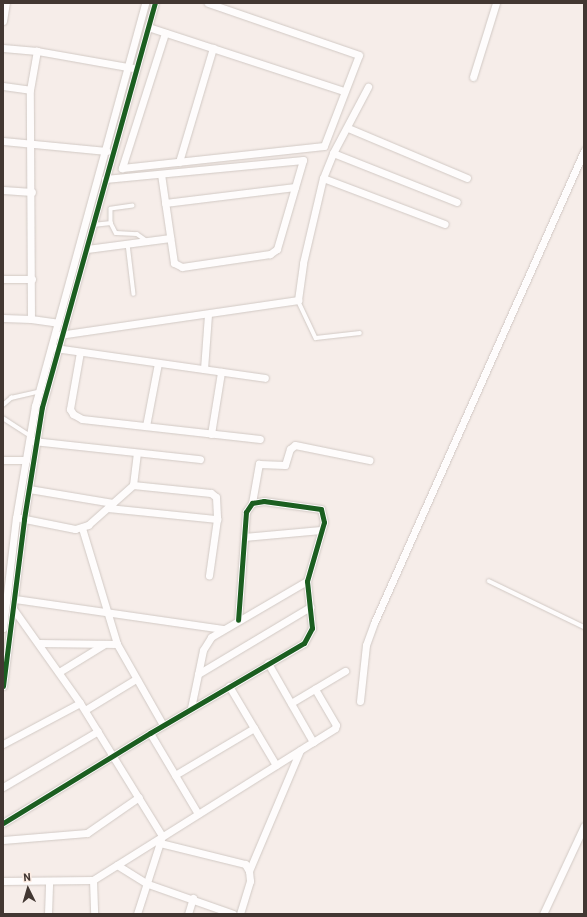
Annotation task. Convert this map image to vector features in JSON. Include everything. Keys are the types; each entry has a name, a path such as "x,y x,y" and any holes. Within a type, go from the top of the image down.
{"street":[{"path":"3,20 6,3"},
{"path":"3,628 16,518 38,392 107,151 146,3"},
{"path":"3,686 14,610 24,519 42,407 155,3"},
{"path":"165,33 122,168 324,146 344,90 360,55 208,3"},
{"path":"473,78 496,3"},
{"path":"148,27 344,90"},
{"path":"3,48 37,51 137,68"},
{"path":"179,162 213,48"},
{"path":"31,318 32,192 30,90 37,51"},
{"path":"3,86 30,90"},
{"path":"55,335 298,300 303,263 323,178 334,153 368,87"},
{"path":"348,128 467,178"},
{"path":"3,141 31,142 107,151"},
{"path":"360,701 366,645 374,623 584,151"},
{"path":"334,153 458,202"},
{"path":"105,180 161,174 303,160 279,244 270,254 178,267 174,263 161,174"},
{"path":"323,178 445,224"},
{"path":"165,203 295,187"},
{"path":"3,190 32,192"},
{"path":"86,249 170,238"},
{"path":"3,279 32,279"},
{"path":"204,369 208,314"},
{"path":"3,318 31,318 58,323"},
{"path":"51,348 265,378"},
{"path":"80,352 70,408 73,414 82,418 260,439"},
{"path":"146,426 158,363"},
{"path":"210,434 221,372"},
{"path":"29,438 36,442 137,454 200,459"},
{"path":"238,620 246,512 252,503 259,464 285,465 290,449 295,445 369,460"},
{"path":"16,518 75,529 82,528 111,506 133,485 137,454"},
{"path":"3,460 26,460"},
{"path":"133,485 211,493 218,504 209,575"},
{"path":"29,489 111,506 217,520"},
{"path":"3,823 150,732 304,643 309,636 312,624 307,581 324,514 321,509 264,501 252,503"},
{"path":"82,528 117,644 163,725"},
{"path":"244,537 321,530"},
{"path":"191,708 205,644 223,629 307,581"},
{"path":"15,599 108,614 223,629"},
{"path":"198,674 310,607"},
{"path":"14,610 39,643 85,710 139,797 161,839 148,884 137,914"},
{"path":"39,643 117,644"},
{"path":"59,672 103,644"},
{"path":"268,663 313,742"},
{"path":"291,703 345,671"},
{"path":"85,710 136,679"},
{"path":"229,686 276,765"},
{"path":"3,881 93,880 161,839 335,728 336,725 315,689"},
{"path":"3,744 80,703"},
{"path":"174,775 254,728"},
{"path":"3,787 98,731"},
{"path":"150,732 198,814"},
{"path":"249,871 300,750"},
{"path":"3,840 87,833 139,797"},
{"path":"543,914 584,826"},
{"path":"161,839 245,864 249,871 250,881 240,914"},
{"path":"117,865 148,884 193,898 233,914"},
{"path":"93,880 94,914"},
{"path":"48,914 49,881"},
{"path":"188,914 193,898"}],"lane":[{"path":"133,206 111,209 111,223 116,234 137,234 147,241"},
{"path":"93,225 111,223"},
{"path":"128,244 134,294"},
{"path":"298,300 316,338 360,333"},
{"path":"3,405 11,398 38,392"},
{"path":"3,418 29,438"},
{"path":"489,581 584,627"}],"cycle path":[{"path":"3,686 24,519 42,407 155,3"},
{"path":"3,823 150,733 304,643 312,628 307,581 324,522 321,509 264,501 252,503 246,512 238,620"}]}
